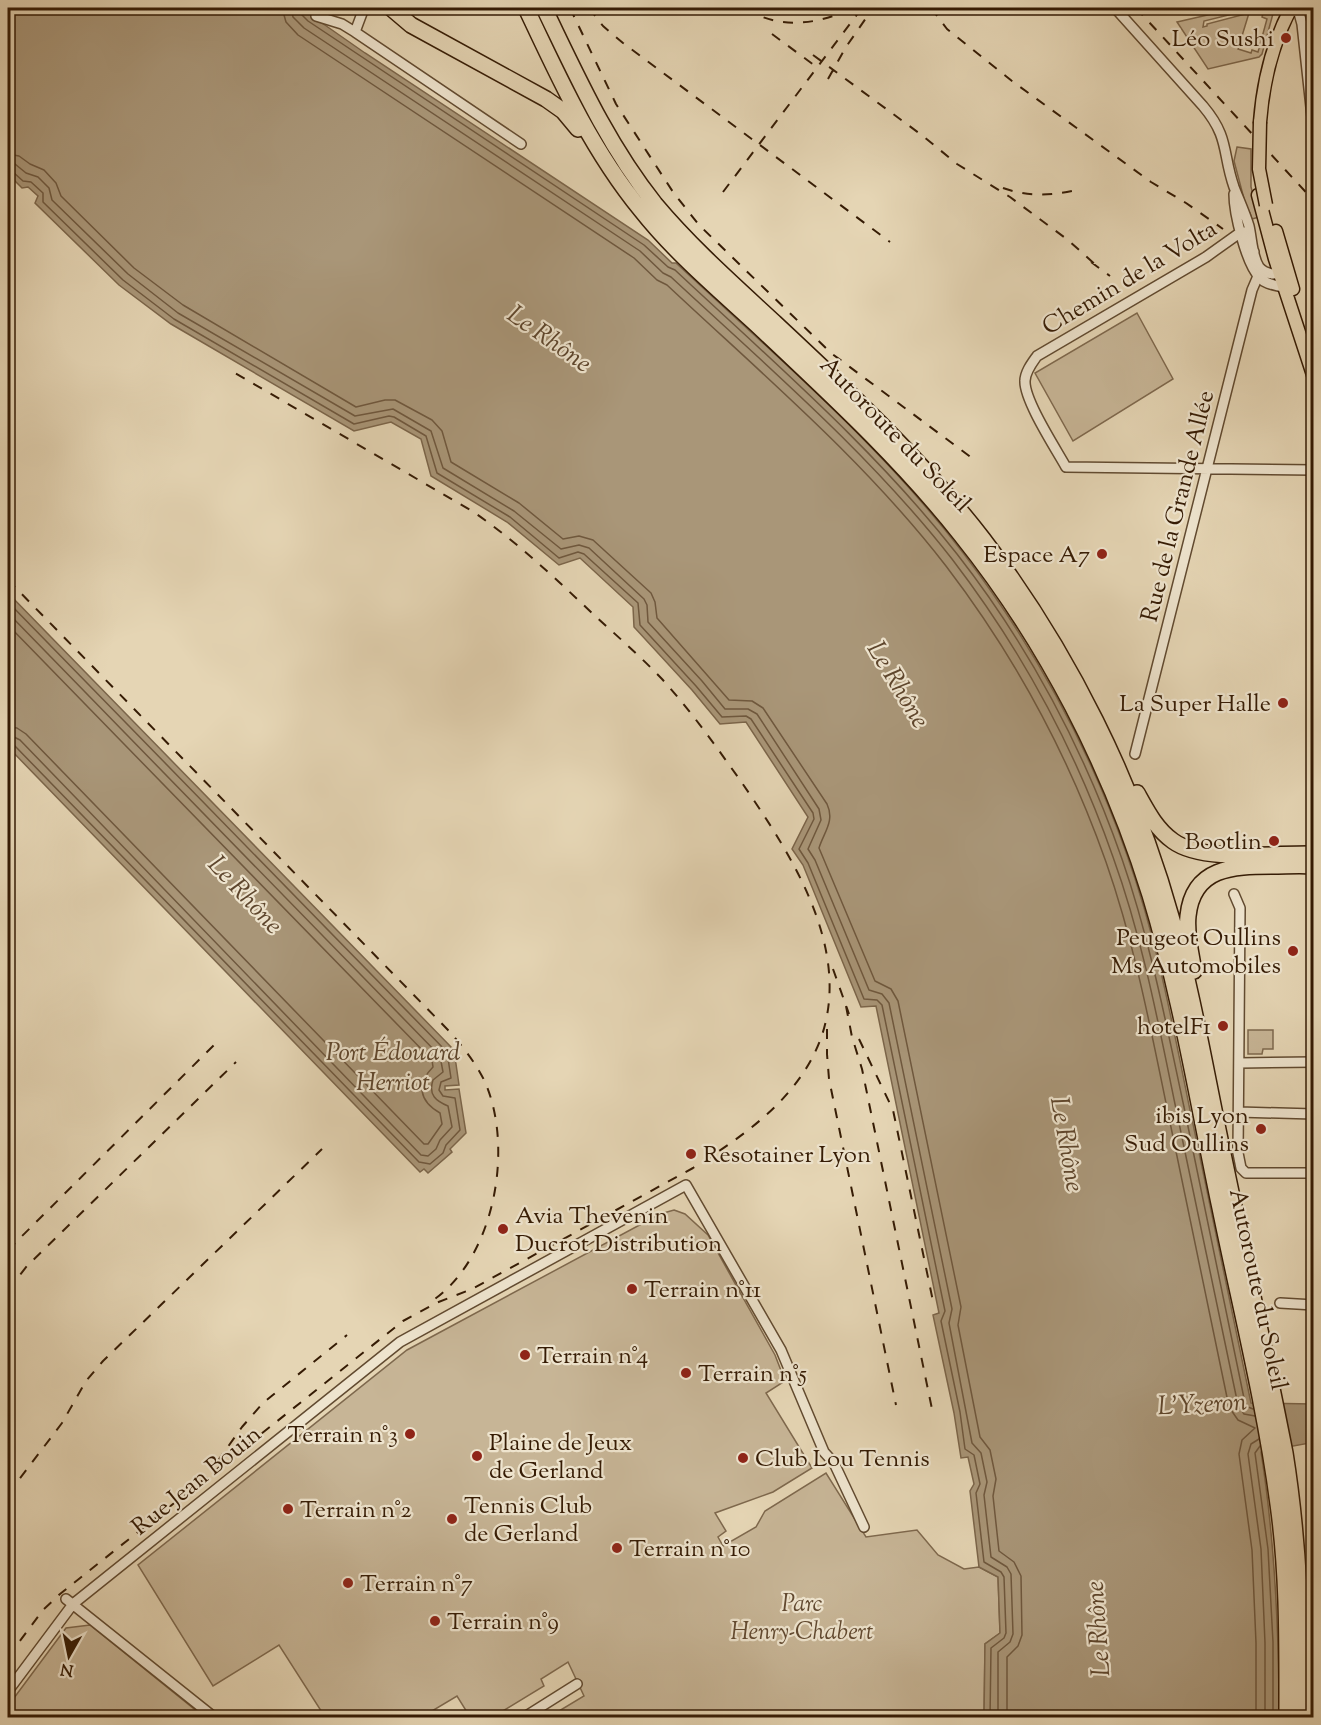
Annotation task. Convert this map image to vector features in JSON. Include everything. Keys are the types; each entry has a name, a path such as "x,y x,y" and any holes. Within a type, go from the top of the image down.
{"highway":[{"path":"391,8 411,25 546,99 563,111 623,186"},
{"name":"Autoroute du Soleil","path":"526,8 580,119 623,186 652,224 872,433 922,487 965,539 1015,609 1074,710 1126,825 1159,929 1266,1398"},
{"name":"Autoroute du Soleil","path":"544,8 608,137 656,204 717,268 876,418 938,484 990,549 1020,590 1064,662 1123,781 1159,877 1184,965 1266,1398 1294,1519 1299,1575 1302,1718"},
{"path":"551,8 564,50"},
{"path":"1094,719 1153,821 1180,846 1194,852 1209,854 1314,854"},
{"path":"1205,1067 1187,920 1194,895 1206,879 1226,868 1314,866"},
{"name":"Autoroute du Soleil","path":"1277,1453 1279,1514 1286,1585 1287,1718"}],"main road":[{"path":"1281,8 1259,84 1254,161 1283,279 1308,341 1314,378"},
{"path":"1258,119 1264,85 1282,23 1290,8"},
{"path":"1283,279 1308,341"}],"street":[{"path":"355,32 364,8"},
{"path":"1114,8 1213,117 1224,139 1235,189 1246,218 1260,273"},
{"path":"1290,8 1299,13 1302,24 1314,135"},
{"path":"316,16 342,24 355,32 521,144"},
{"path":"1235,189 1234,198 1248,257 1260,273 1283,279"},
{"path":"1241,232 1246,232 1254,252"},
{"name":"Chemin de la Volta","path":"1207,469 1066,467 1027,396 1024,381 1037,356 1206,257 1241,232"},
{"name":"Rue de la Grande Allée","path":"1135,754 1252,290 1260,273"},
{"path":"1207,469 1314,470"},
{"path":"1234,894 1240,908 1238,1153 1240,1168 1246,1173 1314,1173"},
{"path":"1240,1063 1314,1062"},
{"path":"1239,1112 1314,1114"},
{"name":"Rue Jean Bouin","path":"8,1691 70,1601 400,1342 686,1185 781,1350 824,1452 834,1463 864,1527"},
{"path":"1280,1303 1314,1305"},
{"path":"70,1601 215,1718"},
{"path":"523,1718 578,1684"}],"green space":[{"path":"1238,8 1257,8 1204,21 1203,27 1249,13 1238,49 1251,53 1252,50 1258,52 1267,19 1262,17 1263,13 1274,10 1262,54 1259,57 1208,69 1177,22"},
{"path":"1237,147 1251,149 1251,187 1259,217 1252,219 1250,213 1248,214 1234,161"},
{"path":"1137,313 1173,379 1073,441 1035,373"},
{"path":"1248,1030 1273,1030 1273,1049 1263,1049 1262,1054 1248,1054"},
{"name":"Plaine de Jeux de Gerland","path":"674,1210 685,1214 708,1235 775,1355 785,1381 766,1393 812,1468 773,1492 715,1513 726,1531 718,1537 723,1546 756,1527 765,1511 826,1473 866,1537 917,1530 938,1555 964,1569 979,1567 998,1577 1000,1633 985,1644 984,1717 549,1717 584,1696 568,1662 541,1679 544,1686 493,1717 470,1717 457,1696 422,1717 325,1717 279,1645 213,1686 138,1565 407,1350 660,1214"},
{"path":"90,1625 204,1717 8,1717 8,1706 66,1628"}],"water":[{"path":"8,8 302,8 365,53 648,240 672,263 676,263 863,439 932,514 964,554 1013,624 1057,698 1095,775 1127,855 1147,916 1163,979 1251,1403 1313,1404 1313,1436 1310,1437 1310,1443 1261,1452 1270,1518 1275,1584 1279,1717 984,1717 985,1644 1000,1633 998,1577 979,1567 970,1491 974,1484 968,1457 961,1458 933,1315 939,1313 876,1006 861,1007 803,865 792,849 808,817 746,722 720,724 634,627 633,607 580,558 559,565 507,522 431,476 421,439 391,422 354,431 171,324 119,285 35,203 38,196 28,187 22,188 8,174"},
{"name":"Port Édouard Herriot","path":"8,593 454,1050 459,1085 445,1086 445,1090 459,1089 466,1133 450,1149 452,1152 428,1173 424,1169 420,1172 8,747"}],"railway":[{"path":"570,8 616,104 673,192 699,225 831,353 976,461"},
{"path":"589,8 603,26 623,43 890,242"},
{"path":"746,8 771,20 798,23 826,18 851,8"},
{"path":"723,192 862,8"},
{"path":"828,79 846,47 873,8"},
{"path":"931,8 947,29 1012,81 1151,182 1223,229"},
{"path":"1136,8 1314,201"},
{"path":"772,34 818,68"},
{"path":"813,55 923,136 957,164 1010,197 1068,240 1098,267"},
{"path":"1003,188 1039,195 1076,190"},
{"path":"1091,262 1110,276"},
{"path":"8,1657 43,1610 60,1594 403,1321 436,1303 472,1289 693,1168 751,1128 785,1097 799,1079 821,1038 829,1004 829,969 822,935 811,902 796,869 778,837 740,780 693,716 662,679 549,573 472,511 235,373"},
{"path":"8,580 450,1032 478,1068 494,1109 498,1138 498,1169 493,1200 484,1230 471,1258 454,1282 432,1301"},
{"path":"8,964 10,929"},
{"path":"833,969 849,1014"},
{"path":"846,1006 852,1037 862,1069 933,1414"},
{"path":"827,1029 829,1079 896,1405"},
{"path":"859,1039 893,1110 934,1306"},
{"path":"8,1250 217,1042"},
{"path":"8,1290 27,1266 236,1062"},
{"path":"8,1494 62,1423 86,1381 103,1361 322,1149"},
{"path":"217,1462 242,1427 263,1403 347,1335"}],"place":[{"name":"Léo Sushi","path":"1286,38"},
{"name":"Espace A7","path":"1102,554"},
{"name":"La Super Halle","path":"1283,703"},
{"name":"Bootlin","path":"1274,841"},
{"name":"Peugeot Oullins Ms Automobiles","path":"1293,951"},
{"name":"hotelF1","path":"1223,1026"},
{"name":"ibis Lyon Sud Oullins","path":"1261,1129"},
{"name":"Resotainer Lyon","path":"691,1154"},
{"name":"Avia Thevenin Ducrot Distribution","path":"503,1229"},
{"name":"Terrain n°11","path":"632,1289"},
{"name":"Terrain n°4","path":"525,1355"},
{"name":"Terrain n°5","path":"686,1373"},
{"name":"Terrain n°3","path":"410,1434"},
{"name":"Plaine de Jeux de Gerland","path":"477,1456"},
{"name":"Club Lou Tennis","path":"743,1458"},
{"name":"Terrain n°2","path":"288,1509"},
{"name":"Tennis Club de Gerland","path":"452,1519"},
{"name":"Terrain n°10","path":"617,1548"},
{"name":"Terrain n°7","path":"348,1583"},
{"name":"Terrain n°9","path":"435,1621"}],"water label":[{"name":"Le Rhône","path":"550,338"},
{"name":"Le Rhône","path":"899,684"},
{"name":"Le Rhône","path":"246,894"},
{"name":"Le Rhône","path":"1068,1144"},
{"name":"L'Yzeron","path":"1202,1403"},
{"name":"Le Rhône","path":"1097,1629"}],"park label":[{"name":"Parc Henry-Chabert","path":"802,1617"}]}
